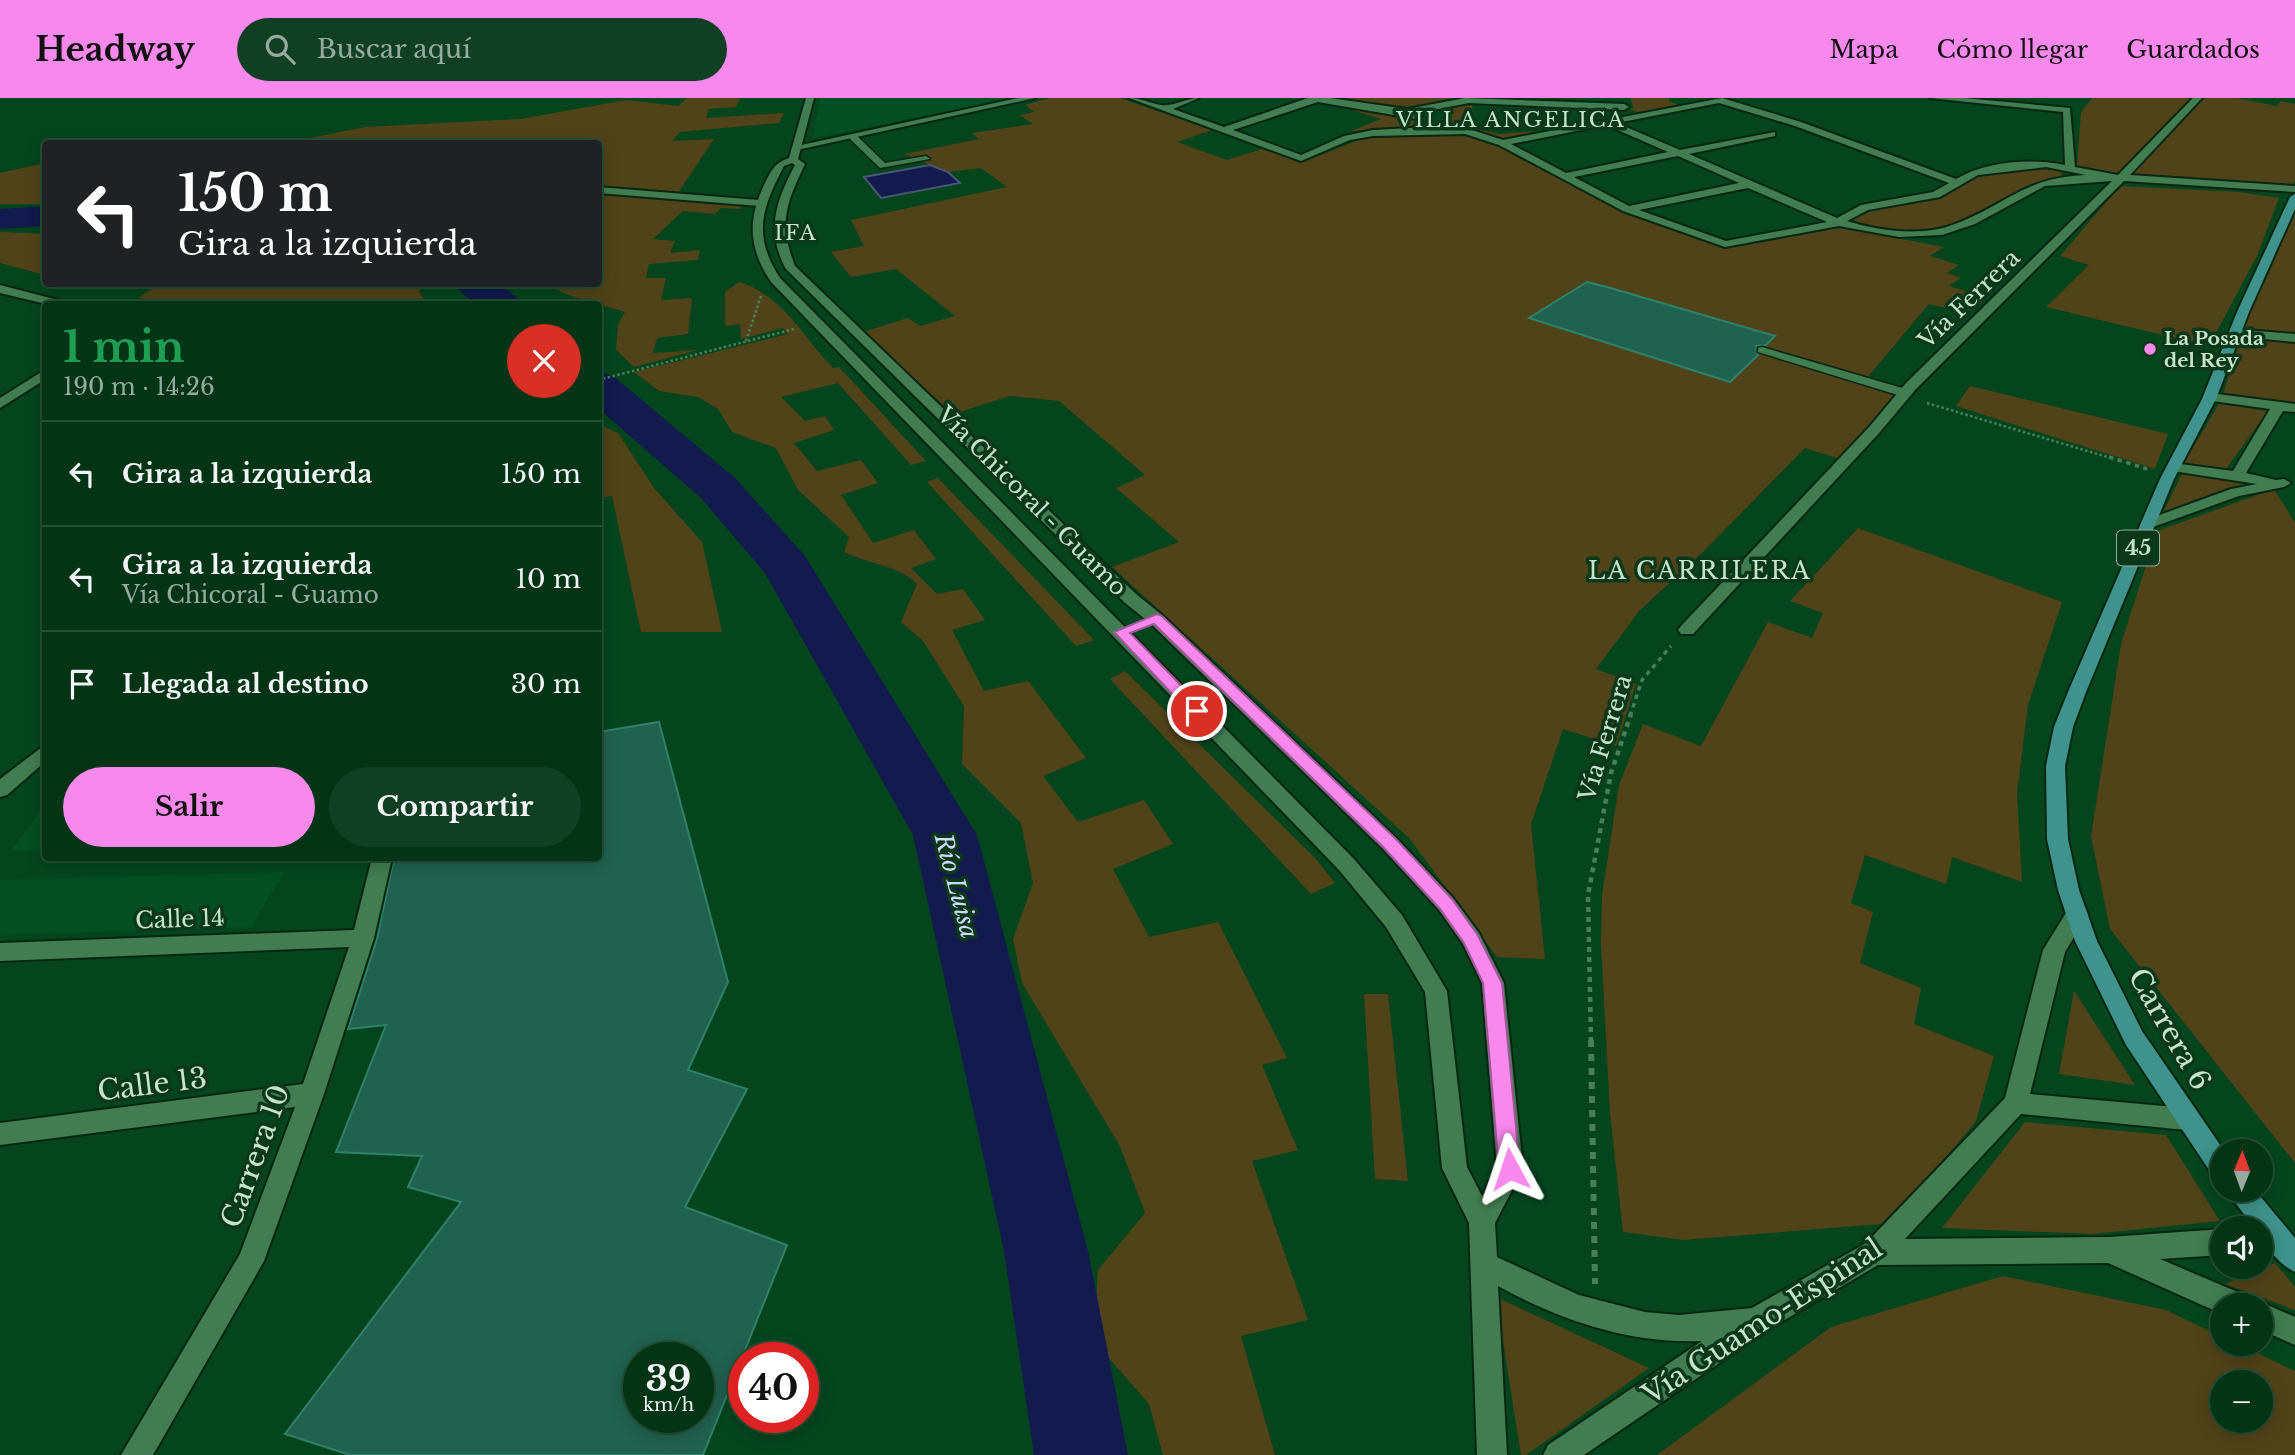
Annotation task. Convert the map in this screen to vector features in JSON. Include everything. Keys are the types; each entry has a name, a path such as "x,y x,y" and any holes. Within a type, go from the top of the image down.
{"main road":[{"name":"45","path":"2077,914 2061,856 2054,790 2057,746 2066,713 2102,638 2171,471 2210,397 2234,332 2295,197"},
{"name":"Carrera 6","path":"2077,914 2118,1007 2186,1119 2210,1152"},
{"path":"2273,1242 2295,1259"}],"street":[{"name":"Vía Chicoral - Guamo","path":"793,160 810,98"},
{"path":"797,148 1031,98"},
{"path":"1133,98 1301,158 1348,138 1373,133 1447,129 1466,131 1502,143 1627,209 1725,244 1834,224 1865,207 1936,195 1975,172 2022,164 2070,167 2116,178"},
{"path":"1164,109 1195,98"},
{"path":"1934,98 2069,107 2070,167"},
{"name":"Vía Ferrera","path":"1687,630 1905,393 2198,98"},
{"path":"1225,130 1315,99 1406,112 1447,129"},
{"path":"1406,112 1469,100 1624,107"},
{"path":"1502,143 1719,100 1798,124 1958,183"},
{"path":"1607,122 1751,184 1834,224 1889,233 1925,234 1951,231 1985,217 2042,184 2116,178 2220,181 2295,189"},
{"path":"1565,176 1772,134"},
{"name":"Vía Chicoral - Guamo","path":"1482,1222 1510,1169 1493,983 1471,939 1446,904 1390,844 1157,619 1130,598 980,449 790,267 778,241 779,208 800,164 793,160 780,164 758,206 756,243 769,272 1029,542 1121,632 1346,864 1394,921 1436,991 1455,1168 1482,1222 1492,1455"},
{"path":"1627,209 1751,184"},
{"path":"602,190 779,208"},
{"path":"0,289 46,301"},
{"path":"791,294 814,289"},
{"path":"2234,332 2295,338"},
{"path":"853,357 878,351"},
{"path":"0,404 42,376"},
{"path":"2210,397 2295,408"},
{"path":"2236,476 2279,406"},
{"path":"951,458 980,449"},
{"path":"2171,471 2236,476 2289,484"},
{"path":"2148,524 2236,492 2289,484"},
{"path":"1121,632 1157,619"},
{"path":"0,790 42,753"},
{"name":"Carrera 10","path":"136,1455 251,1261 312,1094 363,938 381,861"},
{"name":"Vía Guamo-Espinal","path":"1558,1455 1761,1318 1875,1252 2016,1103 2054,950 2077,914"},
{"name":"Calle 14","path":"0,952 363,938"},
{"name":"Calle 13","path":"0,1134 312,1094"},
{"path":"2016,1103 2186,1119"},
{"path":"1875,1252 2109,1250 2210,1243"},
{"path":"2109,1250 2210,1295"},
{"path":"1482,1263 1536,1294 1595,1316 1646,1327 1725,1327 1761,1318"},
{"path":"2273,1321 2295,1331"}],"lane":[{"path":"853,137 883,166 926,159"},
{"path":"1762,350 1905,393"}],"path":[{"path":"746,341 769,272"},
{"path":"602,379 818,323"},
{"path":"1926,402 2171,471"},
{"name":"Vía Ferrera","path":"1595,1316 1596,1228 1588,895 1611,773 1642,680 1687,630"}],"shaded area":[{"path":"687,98 740,98 736,107 708,109 706,118 784,113 779,123 680,132 672,141 714,139 676,196 744,200 740,209 721,208 715,214 683,211 653,239 675,241 670,253 700,250 698,260 649,264 646,278 666,278 661,300 692,298 688,334 657,338 653,353 698,350 634,367 616,350 618,325 625,312 602,305 602,301 588,301 552,287 602,287 602,140 301,140 365,127 520,119 626,100 678,106"},
{"path":"820,98 1009,98 1011,99 813,138"},
{"path":"1049,98 1120,98 1212,130 1177,142 1227,160 1262,149 1304,162 1358,140 1379,135 1467,134 1501,145 1623,211 1725,246 1834,226 1944,247 1930,256 1959,265 1947,273 1961,278 1949,286 1984,297 1966,313 1929,304 1867,378 1765,348 1774,336 1587,282 1529,317 1729,382 1759,353 1897,394 1843,460 1805,448 1703,552 1639,611 1596,669 1636,684 1616,746 1563,729 1531,824 1545,959 1497,957 1410,839 1112,567 1179,542 1116,488 1145,475 1059,401 1010,396 953,414 863,332 908,318 920,326 955,316 896,269 851,277 831,252 864,246 851,220 1007,187 981,168 948,172 904,154 979,139 972,133 1033,124 1020,115 1034,112 1025,105"},
{"path":"1322,98 1473,100 1408,107 1337,103"},
{"path":"1630,98 1669,98 1669,101 1680,106 1641,114 1628,108 1634,108"},
{"path":"2092,98 2236,98 2277,106 2281,101 2295,104 2295,181 2286,191 2076,178 2081,112"},
{"path":"1472,103 1474,128 1499,134 1537,131 1500,140 1448,126 1441,107"},
{"path":"1349,109 1395,115 1436,127 1351,131 1381,119"},
{"path":"42,164 42,204 0,204 0,173"},
{"path":"930,165 948,172 960,183 881,198 864,177"},
{"path":"2013,170 2061,170 2062,178 2027,186 1985,212 1951,226 1916,230 1843,223 1873,209 1940,197 1979,175"},
{"path":"2120,186 2238,192 2279,198 2257,256 2209,346 2046,307 2089,265 2060,256"},
{"path":"2295,205 2295,336 2242,331 2260,280"},
{"path":"0,232 42,234 42,274 0,263"},
{"path":"739,282 755,288 781,308 833,368 839,367 926,461 911,465 838,383 781,397 805,421 825,416 834,430 794,443 817,471 861,460 878,483 841,495 873,543 914,530 936,559 911,568 937,594 963,589 985,620 952,630 984,691 1028,681 1086,758 1043,776 1078,822 1144,800 1173,844 1113,869 1149,937 1218,922 1287,1058 1262,1065 1298,1150 1252,1161 1308,1320 1241,1336 1275,1455 1163,1455 1149,1404 1094,1341 1098,1270 1145,1213 1120,1146 1022,983 1013,939 1033,883 1021,823 962,764 964,706 923,641 901,622 917,584 901,572 844,552 849,537 798,490 776,448 732,432 718,409 698,397 659,391 634,372 788,334 783,328 741,339 740,324 725,326 725,292"},
{"path":"155,287 421,287 419,292 425,301 152,301 138,298"},
{"path":"2241,336 2295,342 2295,405 2223,395"},
{"path":"1970,386 2168,434 2155,469 1956,406"},
{"path":"2220,402 2270,408 2226,469 2184,463"},
{"path":"602,425 618,433 654,488 702,542 722,632 641,632 612,496 602,498"},
{"path":"2182,474 2261,483 2228,488 2163,513"},
{"path":"938,478 1094,640 1076,646 927,482"},
{"path":"2274,489 2295,523 2295,1163 2110,929 2091,836 2121,644 2157,531"},
{"path":"1858,528 2062,602 2028,705 2017,794 2022,882 1952,857 1946,884 1865,855 1851,903 1873,912 1860,963 1921,988 1914,1024 1994,1056 1976,1121 1938,1167 1881,1224 1683,1240 1623,1232 1610,1113 1601,944 1602,895 1619,785 1643,724 1701,746 1768,622 1812,638 1823,613 1790,601"},
{"path":"1125,671 1315,858 1335,883 1311,894 1110,679"},
{"path":"42,809 42,849 11,851"},
{"path":"284,872 251,927 0,935 0,880"},
{"path":"2074,991 2135,1085 2059,1074"},
{"path":"1364,994 1388,994 1408,1181 1375,1179"},
{"path":"2025,1122 2166,1135 2217,1216 2210,1216 2210,1222 2092,1234 1942,1228"},
{"path":"2273,1264 2295,1287 2295,1310 2273,1302 2273,1293 2249,1293 2225,1284 2237,1279 2273,1279"},
{"path":"2003,1276 2166,1310 2210,1331 2210,1356 2263,1356 2295,1371 2295,1455 1657,1455 1831,1327"},
{"path":"1496,1297 1649,1368 1526,1455 1521,1455"}],"building":[{"path":"1587,282 1775,336 1766,345 1756,346 1758,355 1730,382 1529,318"},
{"path":"659,722 728,982 688,1070 747,1089 685,1207 787,1245 748,1342 728,1342 728,1392 714,1428 714,1342 623,1342 623,1433 712,1433 703,1455 350,1455 285,1434 461,1202 408,1187 422,1156 336,1152 386,1025 348,1029 377,939 393,861 602,861 602,731"}],"waterway":[{"name":"Río Luisa","path":"0,219 42,216"},
{"name":"Río Luisa","path":"478,287 498,301"},
{"name":"Río Luisa","path":"602,388 718,488 787,567 945,835 1046,1251 1081,1455"}],"place":[{"name":"La Posada del Rey","path":"2150,349"}],"district":[{"name":"VILLA ANGELICA","path":"1511,120"},
{"name":"IFA","path":"796,233"},
{"name":"LA CARRILERA","path":"1700,571"}],"route":[{"path":"1197,711 1121,632 1157,619 1390,844 1446,904 1471,939 1493,983 1510,1169"}]}
